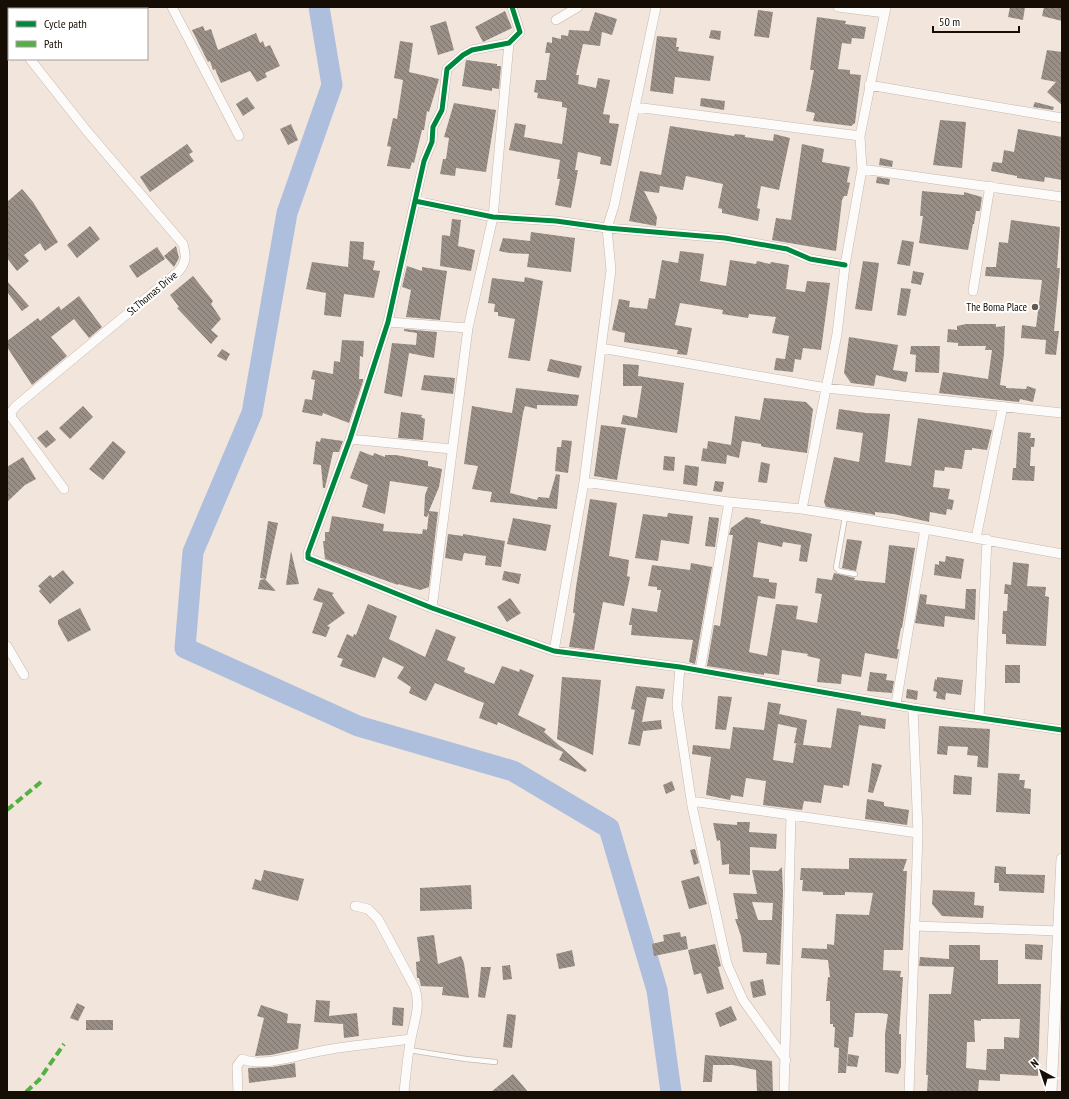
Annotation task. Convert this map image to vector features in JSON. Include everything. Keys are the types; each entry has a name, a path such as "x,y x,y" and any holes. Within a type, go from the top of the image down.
{"street":[{"path":"172,7 238,136"},
{"path":"512,7 520,32 509,43 472,50 464,54 447,69 442,110 433,127 432,142 424,161 388,322 350,439 308,553 308,558 432,608 554,651 680,667 913,708 1062,730"},
{"path":"556,20 578,7"},
{"path":"554,651 584,482 611,270 607,228 614,206 656,7"},
{"path":"802,510 840,316 845,265 862,169 860,136 885,10 838,7"},
{"path":"432,608 451,449 468,328 493,217 509,43"},
{"name":"St.Thomas Drive","path":"31,60 86,130 183,244 186,256 185,264 179,271 16,406 11,412 12,418 64,489"},
{"path":"869,85 1062,118"},
{"path":"635,107 860,136"},
{"path":"862,169 1062,196"},
{"path":"973,291 990,186"},
{"path":"415,201 493,217 556,221 607,228 725,238 787,249 810,259 845,265"},
{"path":"388,322 468,328"},
{"path":"601,348 826,388 1062,413"},
{"path":"976,538 1003,406"},
{"path":"350,439 451,449"},
{"path":"584,482 729,502 802,510 925,529 1062,554"},
{"path":"700,671 729,502"},
{"path":"896,704 925,529"},
{"path":"979,718 987,540"},
{"path":"7,646 24,675"},
{"path":"680,667 677,705 692,802 727,964 743,1000 786,1060"},
{"path":"909,1092 918,833 913,708"},
{"path":"692,802 918,833"},
{"path":"784,1092 791,815"},
{"path":"1051,1092 1062,859"},
{"path":"355,906 368,909 378,919 418,996 418,1012 410,1039 404,1092"},
{"path":"914,926 1059,931"},
{"path":"238,1092 237,1066 242,1059 249,1062 277,1059 326,1050 410,1039"}],"lane":[{"path":"845,517 836,568 839,571 856,574"},
{"path":"409,1050 495,1062"}],"building":[{"path":"1010,7 1025,7 1023,20 1008,17"},
{"path":"1044,7 1062,7 1062,21 1042,16"},
{"path":"758,10 773,12 769,38 754,36"},
{"path":"505,11 512,28 483,42 475,27"},
{"path":"595,12 617,19 612,35 602,32 600,46 583,44 576,75 579,75 578,84 596,88 598,78 610,80 603,114 610,115 609,123 619,124 611,166 600,164 601,157 578,152 575,170 578,170 571,208 555,205 560,179 557,179 560,160 509,150 515,123 526,125 524,137 562,144 567,108 562,107 562,102 537,98 538,93 534,92 536,80 546,80 550,53 545,53 547,42 552,43 552,37 561,39 561,35 568,36 569,30 589,31"},
{"path":"817,17 846,21 845,24 866,27 864,39 852,38 851,44 842,43 838,69 850,70 850,74 861,75 855,123 851,126 813,121 815,113 806,111 814,70 810,70"},
{"path":"446,21 454,50 438,55 430,26"},
{"path":"203,26 205,31 211,29 218,50 256,33 260,43 263,41 265,47 270,45 280,66 265,73 267,77 257,82 250,71 221,83 215,69 213,70 210,61 208,62 192,30"},
{"path":"711,30 721,31 720,40 709,38"},
{"path":"657,36 677,38 676,47 679,47 678,51 714,56 710,81 675,77 673,94 650,91"},
{"path":"400,41 413,43 409,72 439,79 429,112 427,111 424,130 422,130 414,163 412,162 410,169 387,166 391,147 387,146 393,118 397,119 403,80 394,78"},
{"path":"1047,50 1062,52 1062,105 1047,92 1056,82 1041,79"},
{"path":"466,60 497,64 497,66 501,66 499,89 492,88 492,91 462,86"},
{"path":"247,97 255,108 243,116 236,104"},
{"path":"701,98 725,101 724,110 700,106"},
{"path":"1035,102 1054,107 1053,110 1033,107"},
{"path":"454,103 496,110 486,172 456,168 455,176 440,174 443,159 446,159 449,138 444,137"},
{"path":"940,120 966,122 962,168 933,165"},
{"path":"291,124 298,140 288,145 280,129"},
{"path":"670,126 734,136 735,134 745,135 745,137 773,141 774,134 790,138 779,190 761,186 757,208 760,209 758,221 722,213 722,209 718,208 723,184 686,176 683,190 660,186 659,193 644,191 657,217 656,226 629,221 640,171 661,175"},
{"path":"1018,129 1062,137 1062,180 1045,177 1044,182 1017,178 1017,176 991,171 993,162 1002,163 1004,150 1014,152"},
{"path":"187,144 193,152 189,154 194,161 150,192 140,177"},
{"path":"802,144 824,149 822,162 850,167 847,182 850,183 847,196 844,196 842,200 836,251 772,240 776,218 791,220"},
{"path":"880,158 893,161 892,167 879,165"},
{"path":"877,177 890,179 889,185 876,183"},
{"path":"22,189 33,202 58,242 45,251 40,243 24,255 29,261 17,271 7,258 7,202"},
{"path":"922,191 964,195 964,192 982,197 980,211 976,211 968,250 919,243 923,216 920,216"},
{"path":"452,219 461,220 458,246 475,250 471,271 440,266 442,235 450,236"},
{"path":"1011,220 1060,227 1057,268 1060,268 1054,331 1059,331 1056,355 1045,354 1046,340 1021,338 1022,325 1036,327 1042,280 985,276 986,267 996,267 999,242 1008,243"},
{"path":"90,226 100,239 77,258 67,245"},
{"path":"531,232 575,238 571,272 527,267 529,254 499,251 503,238 530,241"},
{"path":"902,240 914,242 910,266 897,264"},
{"path":"350,241 364,242 363,259 375,261 373,270 380,271 374,298 344,294 341,317 324,315 326,293 306,289 312,262 348,267"},
{"path":"176,246 179,258 174,267 164,256"},
{"path":"157,247 165,259 137,278 129,266"},
{"path":"680,251 704,254 700,281 726,286 730,260 756,264 757,261 770,264 771,262 789,265 786,289 805,292 807,281 830,283 821,350 803,348 801,360 795,359 793,372 774,370 776,358 785,359 789,336 772,333 776,317 749,314 748,318 722,314 723,310 680,303 675,325 692,328 687,355 677,354 678,350 624,342 625,333 612,330 619,299 630,301 629,307 647,309 649,298 655,299 662,260 678,263"},
{"path":"863,261 879,263 872,311 855,309"},
{"path":"407,266 422,271 422,267 447,271 440,320 406,317 411,290 402,287"},
{"path":"913,271 924,273 921,285 911,283"},
{"path":"193,276 213,301 211,304 221,319 211,330 218,336 211,344 177,308 179,307 170,295"},
{"path":"525,277 543,281 530,361 508,358 515,319 498,316 498,312 494,312 495,304 488,303 492,278 524,282"},
{"path":"7,281 29,306 22,311 7,292"},
{"path":"901,288 911,289 906,316 897,315"},
{"path":"79,296 102,327 89,338 74,319 51,337 67,356 32,385 7,347 7,341 38,318 40,321 59,306 61,310"},
{"path":"966,324 996,324 996,327 1005,326 1004,354 1000,385 1006,386 1006,388 1026,389 1027,386 1036,389 1033,402 1020,399 1019,402 939,393 943,372 988,379 992,350 985,350 986,346 958,346 958,343 947,342 948,329 957,330 957,326"},
{"path":"404,329 437,332 434,358 409,353 402,397 384,393 392,343 416,345 417,333 404,331"},
{"path":"849,337 898,345 893,370 908,372 906,382 876,375 874,386 851,383 844,373"},
{"path":"342,340 364,341 363,357 360,356 359,379 363,379 363,381 349,423 323,413 322,416 302,412 305,399 312,400 315,380 311,379 313,370 333,374 334,361 340,362"},
{"path":"911,346 940,346 939,373 915,372 916,355 910,354"},
{"path":"222,349 230,354 226,361 217,356"},
{"path":"550,359 582,366 579,378 547,371"},
{"path":"623,364 639,365 638,376 684,383 677,433 621,424 623,415 637,418 642,386 623,386"},
{"path":"424,375 455,378 453,394 421,390"},
{"path":"516,388 579,395 577,406 537,405 537,409 525,406 523,413 510,493 537,500 538,497 549,498 556,474 560,475 557,509 490,502 492,492 472,489 478,466 464,464 472,406 512,413"},
{"path":"764,398 806,402 813,409 807,453 764,447 761,446 761,444 742,441 739,458 727,455 726,464 701,461 703,448 707,449 708,441 731,445 735,416 760,420"},
{"path":"83,406 93,417 70,439 59,428"},
{"path":"839,409 866,413 890,414 885,462 911,466 918,418 992,430 987,450 972,448 972,450 965,450 962,469 945,467 944,471 935,470 933,487 950,489 948,499 954,500 952,510 947,509 946,515 930,512 929,522 894,514 875,512 875,515 826,507 824,502 834,457 859,462 863,433 836,429"},
{"path":"401,412 422,415 421,417 425,419 423,440 398,438"},
{"path":"601,425 626,428 617,480 594,476"},
{"path":"47,430 56,440 46,448 37,438"},
{"path":"1018,432 1031,433 1030,438 1035,438 1034,447 1031,447 1030,466 1035,466 1034,481 1012,480 1013,468 1016,468"},
{"path":"321,438 343,441 339,452 333,452 325,488 323,488 321,465 313,464 316,441 320,442"},
{"path":"562,440 572,441 568,473 555,471 557,447 561,447"},
{"path":"113,441 126,452 103,480 89,469"},
{"path":"360,451 373,456 374,453 385,457 385,455 396,455 428,461 428,466 442,469 439,487 429,511 438,512 429,587 420,590 398,585 325,559 323,541 325,541 325,532 329,532 332,516 384,524 383,531 422,534 423,529 427,530 429,512 427,517 424,516 425,495 428,487 390,481 385,514 362,507 368,485 350,478"},
{"path":"664,456 675,457 674,471 663,470"},
{"path":"23,457 36,479 25,485 7,502 7,467"},
{"path":"761,462 770,464 767,483 758,482"},
{"path":"685,465 699,467 697,486 683,484"},
{"path":"715,481 724,482 722,492 713,491"},
{"path":"590,499 617,503 609,556 629,560 627,576 630,577 624,606 603,602 594,650 569,647 575,613 573,613 576,587"},
{"path":"668,513 693,516 689,544 661,540 658,561 635,558 643,514 667,517"},
{"path":"709,517 719,518 715,547 705,546"},
{"path":"746,517 761,520 760,523 812,534 807,562 799,561 801,545 783,542 782,547 758,542 753,577 769,579 769,582 777,583 775,599 758,596 749,652 767,656 776,604 798,606 796,619 817,623 822,594 815,593 817,578 832,580 834,573 855,578 854,580 885,583 889,545 915,548 902,628 897,649 899,649 897,659 865,653 861,677 842,674 841,684 817,682 820,659 807,656 808,654 782,650 779,675 764,673 764,675 707,666 714,625 720,626 733,535 729,535 731,528"},
{"path":"513,518 551,525 546,551 507,544"},
{"path":"268,521 278,523 266,579 260,578"},
{"path":"448,534 463,536 463,534 505,541 501,567 485,565 486,556 464,553 462,561 445,558"},
{"path":"847,539 862,541 856,571 842,568"},
{"path":"291,551 299,584 286,585"},
{"path":"946,556 964,559 961,579 934,575 935,564 939,565 939,561 945,562"},
{"path":"1013,562 1029,564 1027,586 1046,587 1045,596 1049,597 1046,646 1006,644 1006,634 1002,634 1003,611 1007,611 1008,594 1004,594 1005,584 1011,585"},
{"path":"691,563 712,567 695,664 689,662 693,640 631,635 632,625 629,625 632,608 657,612 661,590 657,590 657,587 648,586 652,565 690,570"},
{"path":"63,570 74,583 50,604 39,591 41,589 38,586 50,575 53,578"},
{"path":"504,571 521,574 519,584 502,580"},
{"path":"265,579 276,591 258,589 260,580"},
{"path":"318,588 334,593 332,595 345,613 327,626 330,627 326,637 312,633 323,603 313,600"},
{"path":"966,589 976,589 975,620 945,616 944,627 915,623 920,594 927,595 926,604 965,609"},
{"path":"510,598 521,613 507,622 497,607"},
{"path":"368,604 397,616 389,639 425,657 436,629 456,637 447,660 465,668 464,672 494,684 502,666 519,672 520,669 534,675 518,715 546,729 544,732 587,770 585,772 559,760 563,752 498,722 497,725 479,718 484,703 435,683 426,701 409,693 411,687 397,678 404,667 383,657 375,678 340,666 343,659 337,657 347,634 353,637 354,634 356,635"},
{"path":"80,608 91,630 68,642 58,624 58,620"},
{"path":"1005,665 1020,665 1020,683 1005,683"},
{"path":"870,672 887,674 886,680 894,681 892,693 867,691"},
{"path":"562,677 601,680 593,755 557,739"},
{"path":"937,677 963,680 961,695 946,693 945,700 936,698 937,692 933,691 935,679 937,680"},
{"path":"636,686 665,689 663,699 647,697 642,722 661,720 662,729 643,731 640,746 628,744 635,710 631,709"},
{"path":"907,689 918,691 917,700 906,698"},
{"path":"718,696 732,697 726,730 715,729"},
{"path":"768,702 781,704 779,714 807,720 803,745 831,748 837,708 861,712 861,715 886,719 885,729 859,725 849,786 843,785 843,788 824,785 821,803 804,801 802,810 763,805 766,781 746,778 743,797 731,795 730,800 706,795 711,757 692,754 693,745 730,749 733,727 764,730","holes":["778,724 797,728 794,743 801,745 796,744 793,763 773,760"]},
{"path":"939,726 990,729 988,768 977,767 978,756 967,755 968,747 948,746 947,755 937,754"},
{"path":"872,763 882,765 873,793 868,792"},
{"path":"998,773 1020,774 1019,780 1025,780 1024,788 1031,789 1030,814 996,812"},
{"path":"954,775 972,777 971,795 953,794"},
{"path":"672,781 675,790 666,794 663,785"},
{"path":"867,799 884,802 884,806 909,810 907,825 865,819"},
{"path":"737,822 750,822 749,832 777,834 776,849 750,847 750,875 729,874 729,864 722,865 720,840 717,841 713,823 737,825"},
{"path":"695,849 699,863 694,865 690,850"},
{"path":"849,858 907,859 903,871 907,871 903,950 884,950 883,970 901,971 900,977 903,977 899,1034 901,1034 901,1067 898,1074 885,1072 885,1034 888,1014 880,1013 855,1013 853,1037 849,1037 846,1073 838,1073 839,1048 834,1047 835,1027 833,1027 833,1024 830,1024 830,1001 826,1001 828,977 830,977 828,960 801,958 802,948 827,949 827,944 834,945 836,914 869,915 873,893 845,892 845,895 823,895 823,892 802,891 803,880 800,880 801,868 849,869"},
{"path":"995,866 1006,867 1006,874 1045,875 1044,893 999,891 999,883 994,883"},
{"path":"782,867 783,892 780,965 766,964 767,953 743,952 741,936 735,919 738,919 733,893 757,894 752,870 778,871","holes":["752,902 773,903 772,920 758,920"]},
{"path":"264,870 304,879 298,901 252,889 255,879 261,881"},
{"path":"699,876 707,904 689,909 681,881"},
{"path":"471,885 472,909 420,911 420,888"},
{"path":"933,890 975,892 974,905 984,906 983,918 942,916 932,904"},
{"path":"680,932 681,937 686,936 688,949 654,956 652,944 664,941 663,935"},
{"path":"434,935 438,964 461,956 464,963 469,998 442,995 443,987 421,986 419,978 417,978 416,962 420,961 417,937"},
{"path":"715,944 721,966 718,967 724,989 707,994 701,973 694,975 688,950"},
{"path":"1025,944 1043,945 1042,960 1025,959"},
{"path":"949,945 980,945 980,960 998,960 998,984 1041,984 1038,1076 1000,1074 1000,1081 979,1080 978,1092 927,1092 928,1075 926,1075 929,994 951,994 954,967 919,966 920,957 949,959","holes":["1020,1019 1019,1038 1004,1037 1004,1049 987,1049 986,1070 966,1068 967,1042 975,1042 974,1020"]},
{"path":"572,950 575,966 559,969 556,954"},
{"path":"510,965 512,979 503,980 502,966"},
{"path":"481,967 491,967 485,998 478,997"},
{"path":"763,979 766,995 753,998 750,982"},
{"path":"316,1000 330,1001 329,1016 357,1013 359,1036 344,1038 343,1024 314,1022"},
{"path":"77,1003 85,1007 78,1021 70,1018"},
{"path":"261,1005 288,1014 287,1023 301,1024 298,1049 271,1055 255,1056 264,1018 257,1016"},
{"path":"731,1006 737,1020 720,1027 715,1013"},
{"path":"393,1007 404,1008 403,1026 392,1025"},
{"path":"507,1014 516,1015 512,1048 503,1047"},
{"path":"86,1020 113,1020 113,1030 86,1030"},
{"path":"848,1054 859,1056 857,1067 847,1066"},
{"path":"705,1055 772,1061 773,1092 757,1092 756,1070 733,1065 713,1065 712,1082 703,1082"},
{"path":"295,1063 296,1077 249,1083 248,1068 272,1067"},
{"path":"513,1074 528,1092 491,1092"}],"waterway":[{"path":"319,7 332,85 287,213 252,413 193,552 185,648 358,726 513,771 609,828 657,990 671,1092"}],"marked path":[{"path":"7,810 41,782"},
{"path":"26,1092 39,1080 64,1044"}],"cycle path":[{"path":"512,7 520,32 509,43 472,50 463,55 447,69 442,110 433,127 432,142 424,161 415,201 493,217 556,221 607,228 725,238 787,249 810,259 845,265"},
{"path":"415,201 388,322 350,439 308,553 308,558 432,608 554,651 680,667 913,708 1062,730"}],"place":[{"name":"The Boma Place","path":"1035,307"}]}
